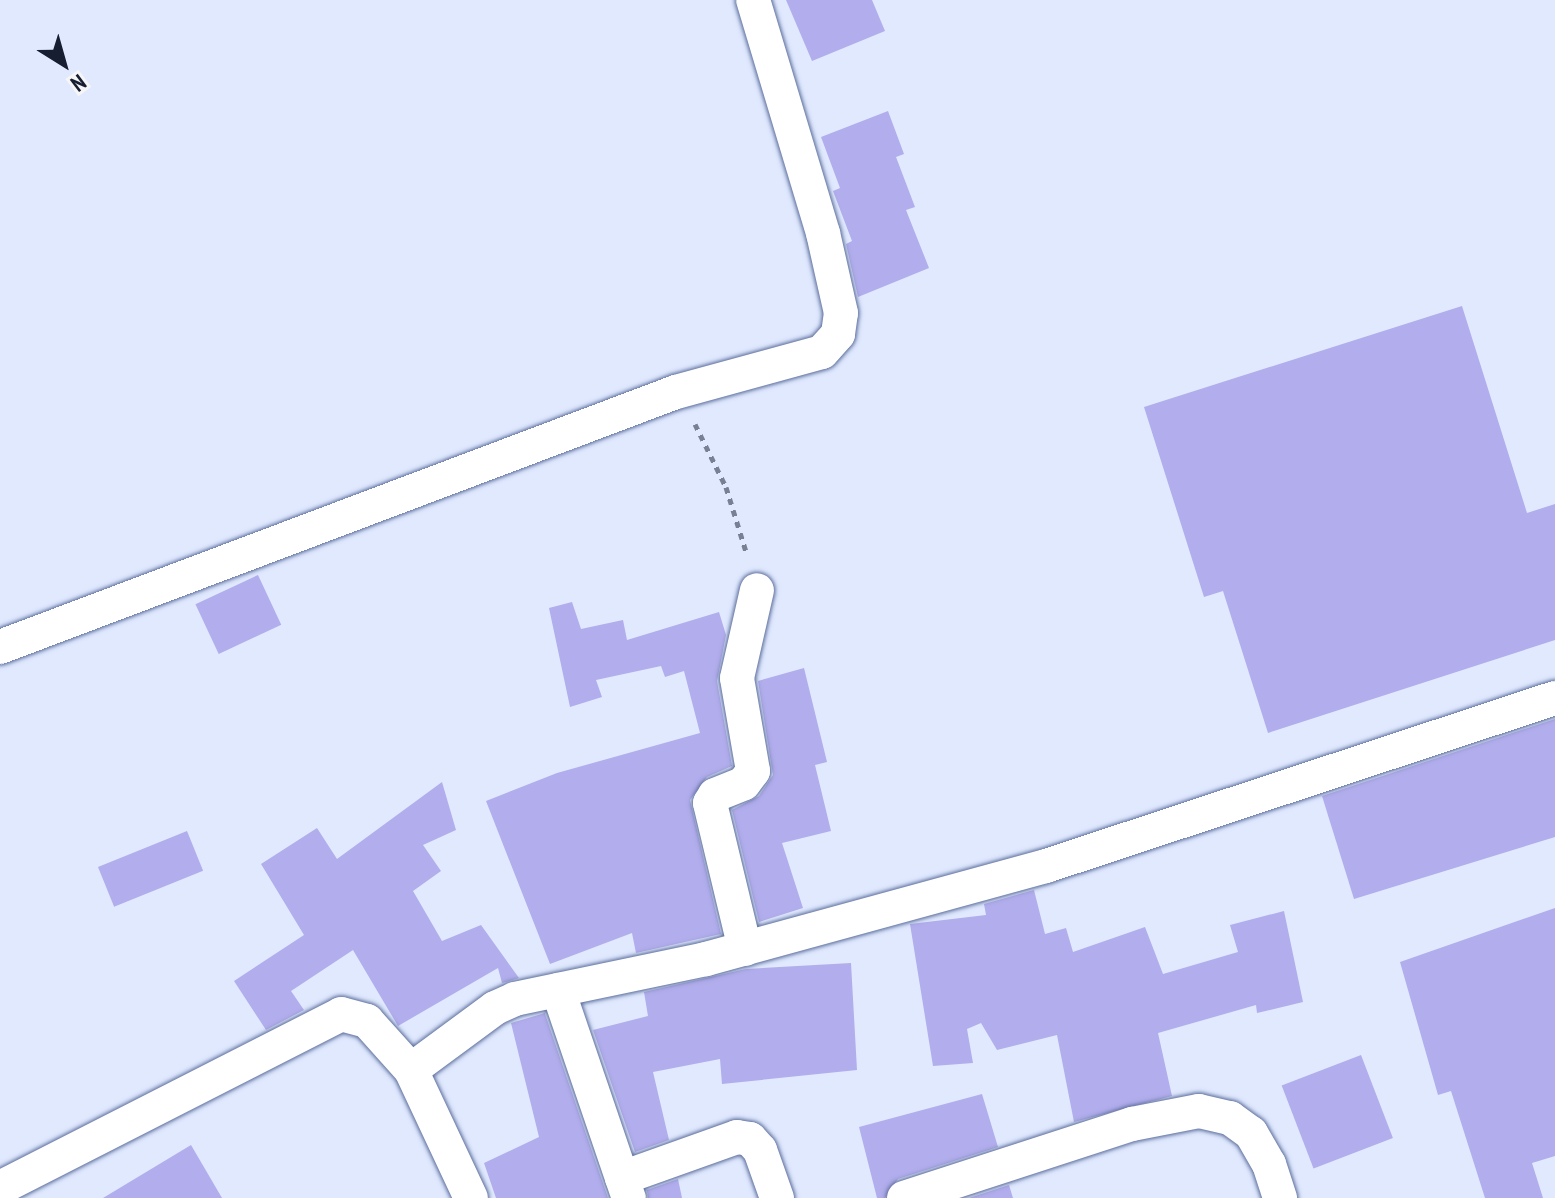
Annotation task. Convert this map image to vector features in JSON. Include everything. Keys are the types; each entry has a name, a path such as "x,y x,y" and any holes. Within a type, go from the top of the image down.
{"street":[{"path":"0,647 676,392 822,352 838,334 841,313 823,233 753,0"},
{"path":"745,949 710,803 715,795 750,778 753,771 737,678 757,590"},
{"path":"411,1070 495,1008 558,990 745,949 1046,866 1555,698"},
{"path":"558,990 626,1188 737,1137 750,1139 760,1150 777,1198"},
{"path":"0,1188 341,1014 367,1021 411,1070 471,1198"},
{"path":"904,1198 1132,1124 1199,1111 1230,1118 1251,1133 1269,1164 1280,1198"}],"path":[{"path":"676,392 726,487 757,590"}],"building":[{"path":"786,0 872,0 885,31 812,61"},
{"path":"888,111 904,154 896,157 915,207 906,210 929,268 858,297 846,244 852,241 833,191 840,188 821,137"},
{"path":"1462,306 1527,513 1555,504 1555,640 1268,733 1223,591 1204,597 1144,407"},
{"path":"258,575 281,625 219,654 195,604"},
{"path":"572,602 581,629 623,620 627,640 719,612 726,635 717,681 732,766 707,777 690,800 721,934 636,953 632,933 550,964 486,801 557,773 700,733 684,671 665,677 661,666 596,680 602,697 570,707 549,608"},
{"path":"804,668 827,762 815,765 831,831 782,843 803,908 759,922 732,810 759,796 773,775 758,681"},
{"path":"1555,719 1555,837 1354,899 1322,796"},
{"path":"442,782 456,830 423,845 441,871 413,891 442,941 481,925 519,978 502,983 498,968 398,1026 353,950 291,991 304,1010 266,1030 234,981 304,935 261,864 317,828 337,859"},
{"path":"187,831 203,871 114,907 98,867"},
{"path":"1034,890 1045,934 1066,928 1073,952 1145,927 1163,974 1238,952 1230,925 1284,911 1303,1002 1257,1013 1256,1005 1158,1033 1172,1096 1074,1122 1057,1035 997,1050 981,1023 967,1029 973,1063 933,1066 910,924 986,915 984,904"},
{"path":"1555,908 1555,1156 1532,1163 1543,1198 1485,1198 1451,1091 1438,1095 1400,962"},
{"path":"851,963 857,1070 722,1084 720,1059 653,1072 669,1140 635,1152 593,1030 648,1016 644,992 746,969"},
{"path":"545,1013 608,1198 496,1198 484,1163 539,1137 511,1023"},
{"path":"1361,1055 1393,1138 1314,1169 1282,1085"},
{"path":"982,1094 998,1147 898,1179 885,1198 877,1198 859,1127"},
{"path":"191,1145 222,1198 103,1198"},
{"path":"678,1179 682,1198 648,1198 647,1190"},
{"path":"1009,1185 1013,1198 969,1198"}]}
